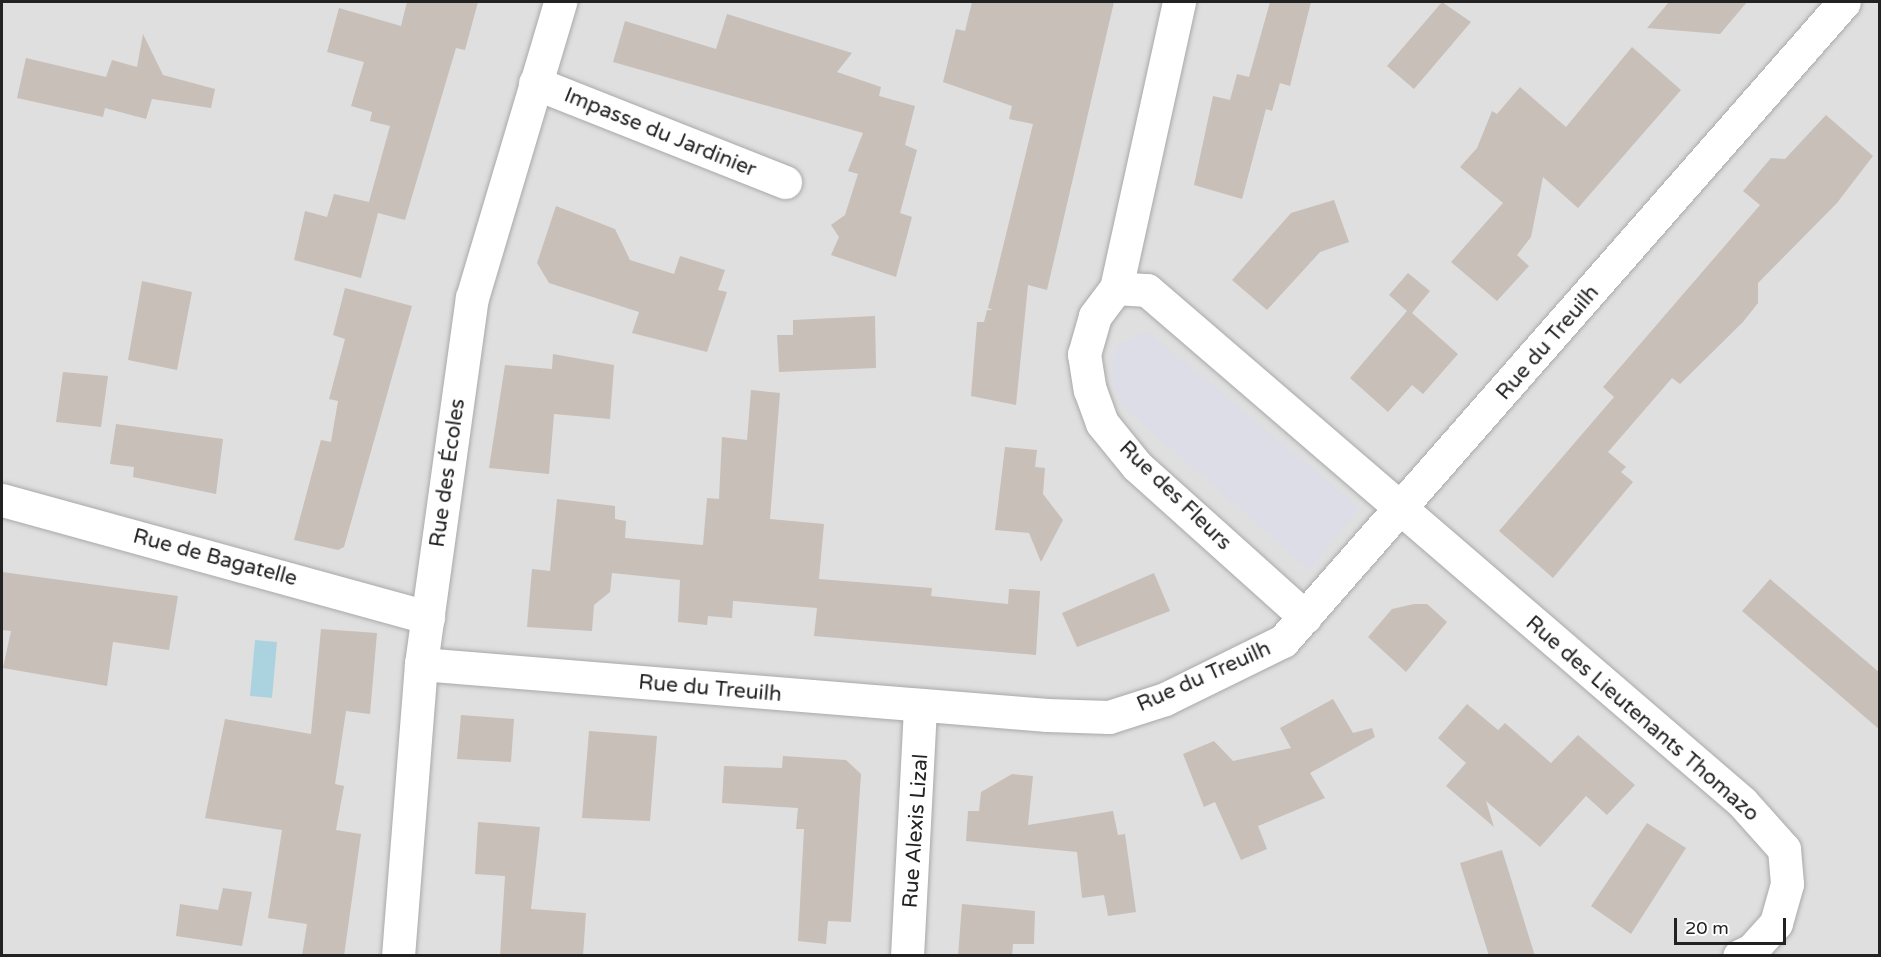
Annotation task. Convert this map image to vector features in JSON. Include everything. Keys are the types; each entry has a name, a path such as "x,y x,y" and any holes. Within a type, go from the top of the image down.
{"street":[{"name":"Rue des Écoles","path":"398,956 421,664 472,298 560,2"},
{"name":"Rue des Fleurs","path":"1179,2 1116,288 1095,316 1084,354 1102,423 1137,466 1305,617"},
{"name":"Rue du Treuilh","path":"421,664 920,707 1109,717 1165,699 1283,641 1402,511 1844,2"},
{"name":"Impasse du Jardinier","path":"536,83 785,182"},
{"path":"1116,288 1147,290 1402,511"},
{"name":"Rue de Bagatelle","path":"2,500 428,616"},
{"name":"Rue des Lieutenants Thomazo","path":"1402,511 1742,802 1784,849 1787,884 1776,923 1752,950 1739,956"},
{"name":"Rue Alexis Lizal","path":"908,956 920,707"}],"shaded area":[{"path":"2,2 1879,2 1879,955 2,955"},
{"path":"1147,331 1360,508 1309,570 1121,405 1112,381 1112,360 1119,344"}],"water":[{"path":"255,640 277,642 272,698 250,696"}],"building":[{"path":"407,2 478,2 465,50 456,48 405,220 378,213 361,278 294,260 305,211 327,217 334,194 369,202 390,126 370,121 372,112 351,106 364,62 327,52 339,8 401,26"},
{"path":"972,2 1114,2 1047,290 1028,285 1016,405 971,396 977,322 984,322 987,310 993,310 988,308 1033,124 1009,119 1012,106 943,82 956,29 965,31"},
{"path":"1270,2 1311,2 1290,86 1280,83 1272,111 1266,109 1242,199 1194,185 1213,96 1230,100 1237,74 1249,77"},
{"path":"1442,2 1471,22 1414,89 1387,66"},
{"path":"1669,2 1747,2 1720,34 1647,28"},
{"path":"727,14 852,53 837,72 881,87 879,96 915,106 905,145 917,150 900,213 912,217 896,277 831,255 839,237 831,225 845,215 858,174 848,171 863,133 613,62 625,21 716,49"},
{"path":"143,34 163,75 215,89 211,108 152,99 146,119 105,108 103,117 17,98 26,58 106,77 112,60 137,67"},
{"path":"1632,47 1681,90 1578,208 1543,177 1531,237 1517,255 1529,266 1497,301 1451,262 1503,203 1460,167 1477,148 1492,111 1497,114 1520,87 1566,127"},
{"path":"1826,115 1873,156 1837,203 1758,283 1758,303 1743,322 1680,384 1672,378 1608,452 1626,467 1621,472 1633,482 1553,578 1499,531 1614,397 1603,387 1760,205 1743,191 1771,158 1785,159"},
{"path":"1334,200 1349,242 1320,252 1267,310 1232,280 1291,213"},
{"path":"556,206 615,229 630,260 674,274 680,256 725,270 718,290 727,292 707,352 632,333 639,312 549,283 537,263"},
{"path":"1408,273 1430,291 1412,313 1458,354 1423,394 1412,385 1388,412 1350,378 1407,311 1389,295"},
{"path":"142,281 192,292 177,370 128,360"},
{"path":"345,288 412,306 344,547 338,550 294,540 321,440 331,442 338,401 329,399 345,339 333,335"},
{"path":"875,316 876,368 779,372 777,335 793,335 793,320"},
{"path":"553,354 614,365 610,419 554,414 549,474 489,468 505,365 552,369"},
{"path":"63,372 108,376 101,427 56,422"},
{"path":"751,390 780,393 770,519 824,524 819,579 932,588 931,596 1008,604 1009,589 1040,591 1036,655 814,636 817,608 733,601 732,618 708,616 707,625 678,622 680,580 612,573 610,592 594,605 592,631 527,627 532,569 550,571 557,499 615,506 615,519 626,521 625,538 703,545 707,498 719,499 722,437 747,440"},
{"path":"116,424 223,439 216,494 133,477 134,467 110,464"},
{"path":"1005,447 1037,450 1035,467 1045,468 1043,494 1063,520 1041,562 1029,533 995,530"},
{"path":"2,572 178,596 169,650 113,642 107,686 3,668 11,631 2,630"},
{"path":"1154,573 1170,611 1077,647 1062,613"},
{"path":"1770,579 1880,673 1880,730 1742,611"},
{"path":"1414,604 1427,604 1447,622 1406,672 1368,637 1392,609"},
{"path":"321,629 377,633 370,714 346,711 335,784 344,786 336,830 361,834 344,956 302,956 307,924 268,918 282,830 205,818 225,719 311,734"},
{"path":"1333,699 1353,733 1372,728 1375,737 1310,773 1325,798 1258,826 1267,849 1241,860 1215,802 1204,807 1183,754 1214,741 1233,761 1291,748 1280,728"},
{"path":"1467,704 1498,730 1505,723 1551,763 1578,735 1635,785 1607,815 1586,796 1540,847 1486,801 1494,827 1446,786 1466,763 1438,738"},
{"path":"461,715 514,719 511,762 457,759"},
{"path":"589,731 657,736 650,821 582,818"},
{"path":"783,756 846,760 861,774 851,922 828,921 826,944 798,941 804,829 796,829 798,808 722,803 724,766 782,768"},
{"path":"1012,774 1033,776 1028,825 1113,811 1118,835 1125,834 1136,912 1108,916 1104,895 1082,898 1077,852 966,841 968,811 979,811 981,792"},
{"path":"478,822 540,827 531,909 586,913 583,956 500,956 505,876 475,874"},
{"path":"1647,823 1686,848 1631,934 1591,906"},
{"path":"1502,850 1535,956 1489,956 1460,863"},
{"path":"223,888 252,892 242,946 176,936 180,904 218,910"},
{"path":"962,904 1035,911 1034,944 1013,944 1012,956 958,956"}]}
